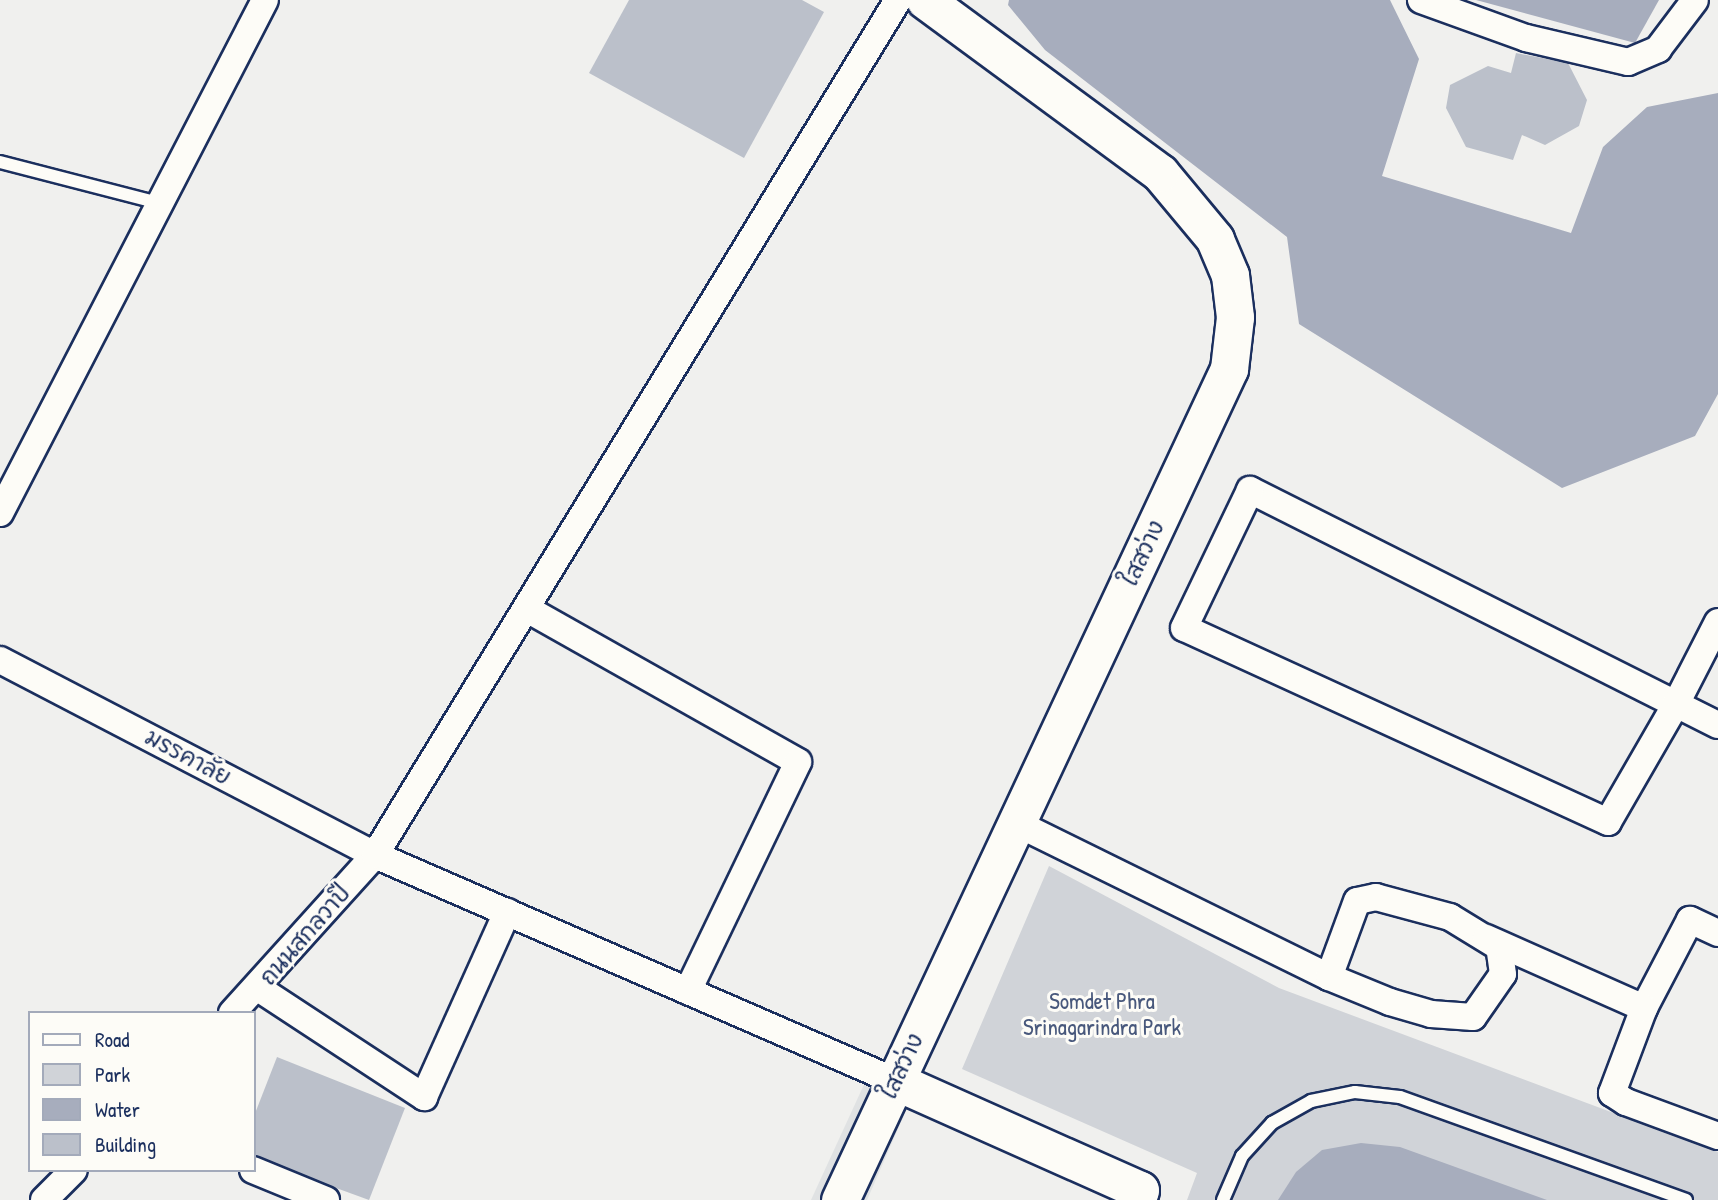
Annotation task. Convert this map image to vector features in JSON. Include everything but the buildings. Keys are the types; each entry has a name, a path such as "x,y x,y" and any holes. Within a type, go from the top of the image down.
{"main road":[{"name":"ใสสว่าง","path":"840,1200 1229,369 1234,303 1230,275 1215,239 1160,173 925,0"},
{"path":"894,1081 1140,1191 1137,1200"}],"street":[{"path":"0,513 265,0"},
{"name":"ถนนสกลวาปี","path":"234,1011 258,988 375,855 898,0"},
{"path":"1421,0 1526,38 1628,62 1658,48 1695,0"},
{"path":"1718,622 1676,704 1608,822 1184,628 1250,490 1676,704 1718,726"},
{"path":"527,609 797,762 688,991"},
{"name":"มรรคาลัย","path":"0,660 375,855 894,1081"},
{"path":"1016,822 1329,976 1431,1014 1473,1017 1503,974 1499,947 1484,937"},
{"path":"1329,976 1357,901 1376,897 1434,911 1484,937 1644,1008"},
{"path":"258,988 424,1097 507,912"},
{"path":"1718,933 1689,920 1644,1008 1612,1093 1626,1102 1718,1136"},
{"path":"256,1171 326,1200"},
{"path":"44,1200 72,1172"}],"lane":[{"path":"0,162 159,203"},
{"path":"1223,1200 1242,1156 1272,1123 1311,1101 1355,1092 1400,1097 1686,1200"}],"shaded area":[{"path":"867,1078 911,1099 867,1200 811,1200"}],"green space":[{"name":"Somdet Phra Srinagarindra Park","path":"1049,866 1279,988 1718,1152 1718,1200 1187,1200 1197,1173 962,1069"}],"water":[{"path":"1009,0 1390,0 1419,59 1382,176 1571,233 1603,147 1647,107 1718,93 1718,394 1695,436 1562,488 1299,324 1287,237 1045,50 1008,5"},
{"path":"1476,0 1659,0 1635,43"},
{"path":"1361,1143 1400,1147 1547,1200 1278,1200 1296,1172 1322,1150"}]}
